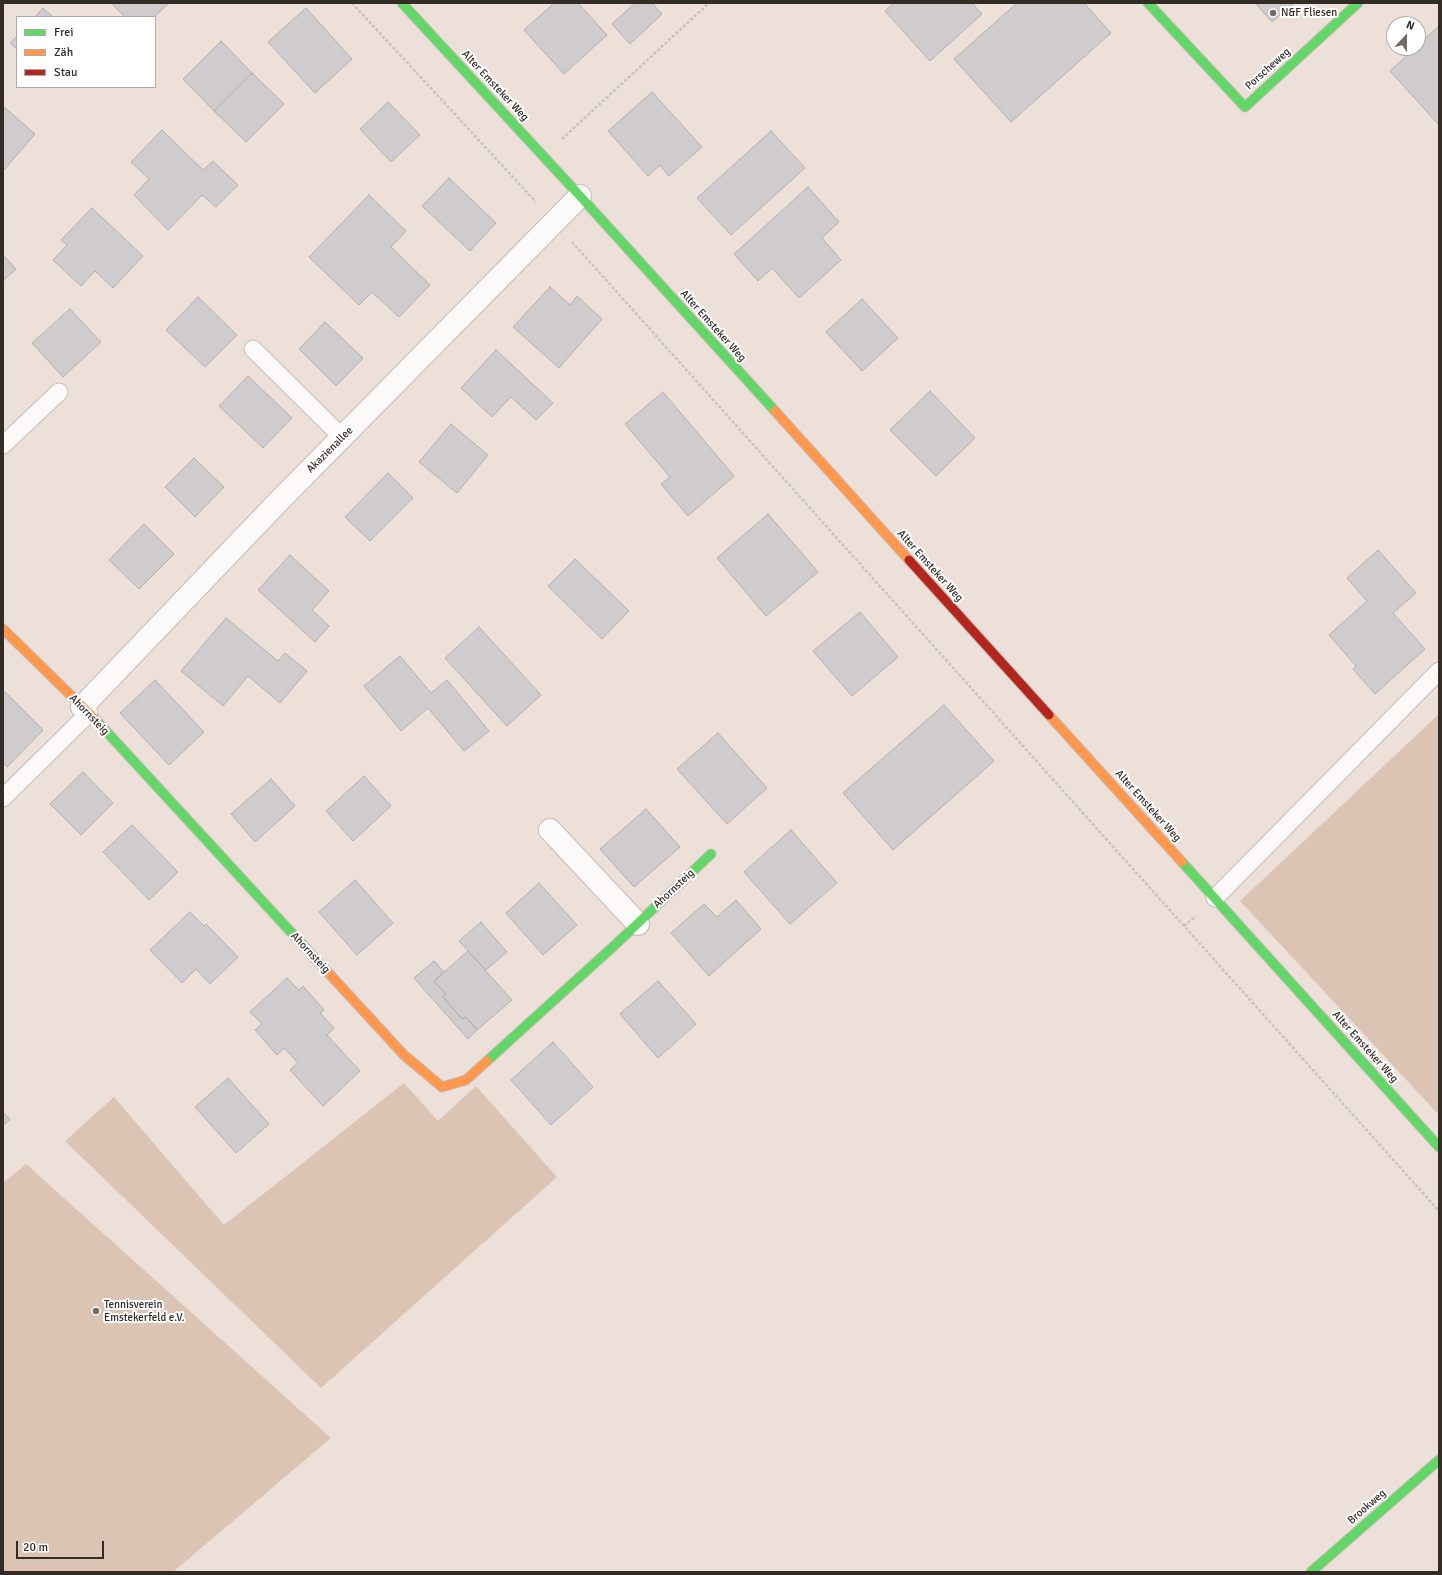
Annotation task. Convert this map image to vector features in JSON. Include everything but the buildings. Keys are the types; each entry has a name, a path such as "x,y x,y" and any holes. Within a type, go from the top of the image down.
{"street":[{"name":"Alter Emsteker Weg","path":"402,3 580,196 1439,1147"},
{"name":"Porscheweg","path":"1148,3 1245,107 1358,3"},
{"name":"Akazienallee","path":"85,710 342,437 580,196"},
{"name":"Ahornsteig","path":"3,629 85,710 404,1055 442,1087 466,1080 638,924 711,854"},
{"path":"550,830 638,924"},
{"name":"Brookweg","path":"1311,1572 1439,1460"}],"lane":[{"path":"253,348 342,437"},
{"path":"3,445 59,392"},
{"path":"1215,898 1439,671"},
{"path":"3,798 85,710"}],"path":[{"path":"352,3 554,221 1439,1211"},
{"path":"542,156 709,3"}],"shaded area":[{"path":"1439,714 1439,1115 1240,901"},
{"path":"404,1083 438,1121 476,1086 557,1177 321,1388 65,1141 114,1097 224,1225"},
{"name":"Tennisverein Emstekerfeld e.V.","path":"26,1164 331,1438 173,1572 3,1572 3,1183"}],"traffic: fast":[{"path":"402,3 775,411"},
{"path":"1148,3 1245,107 1358,3"},
{"path":"94,718 323,967"},
{"path":"487,1061 616,944 711,854"},
{"path":"1182,862 1439,1147"},
{"path":"1311,1572 1439,1460"}],"traffic: slow":[{"path":"775,411 909,560"},
{"path":"3,629 94,718"},
{"path":"1049,715 1182,862"},
{"path":"323,967 404,1055 442,1087 466,1080 487,1061"}],"traffic: jam":[{"path":"909,560 1049,715"}],"place":[{"name":"N&F Fliesen","path":"1273,13"},
{"name":"Tennisverein Emstekerfeld e.V.","path":"96,1311"}]}
